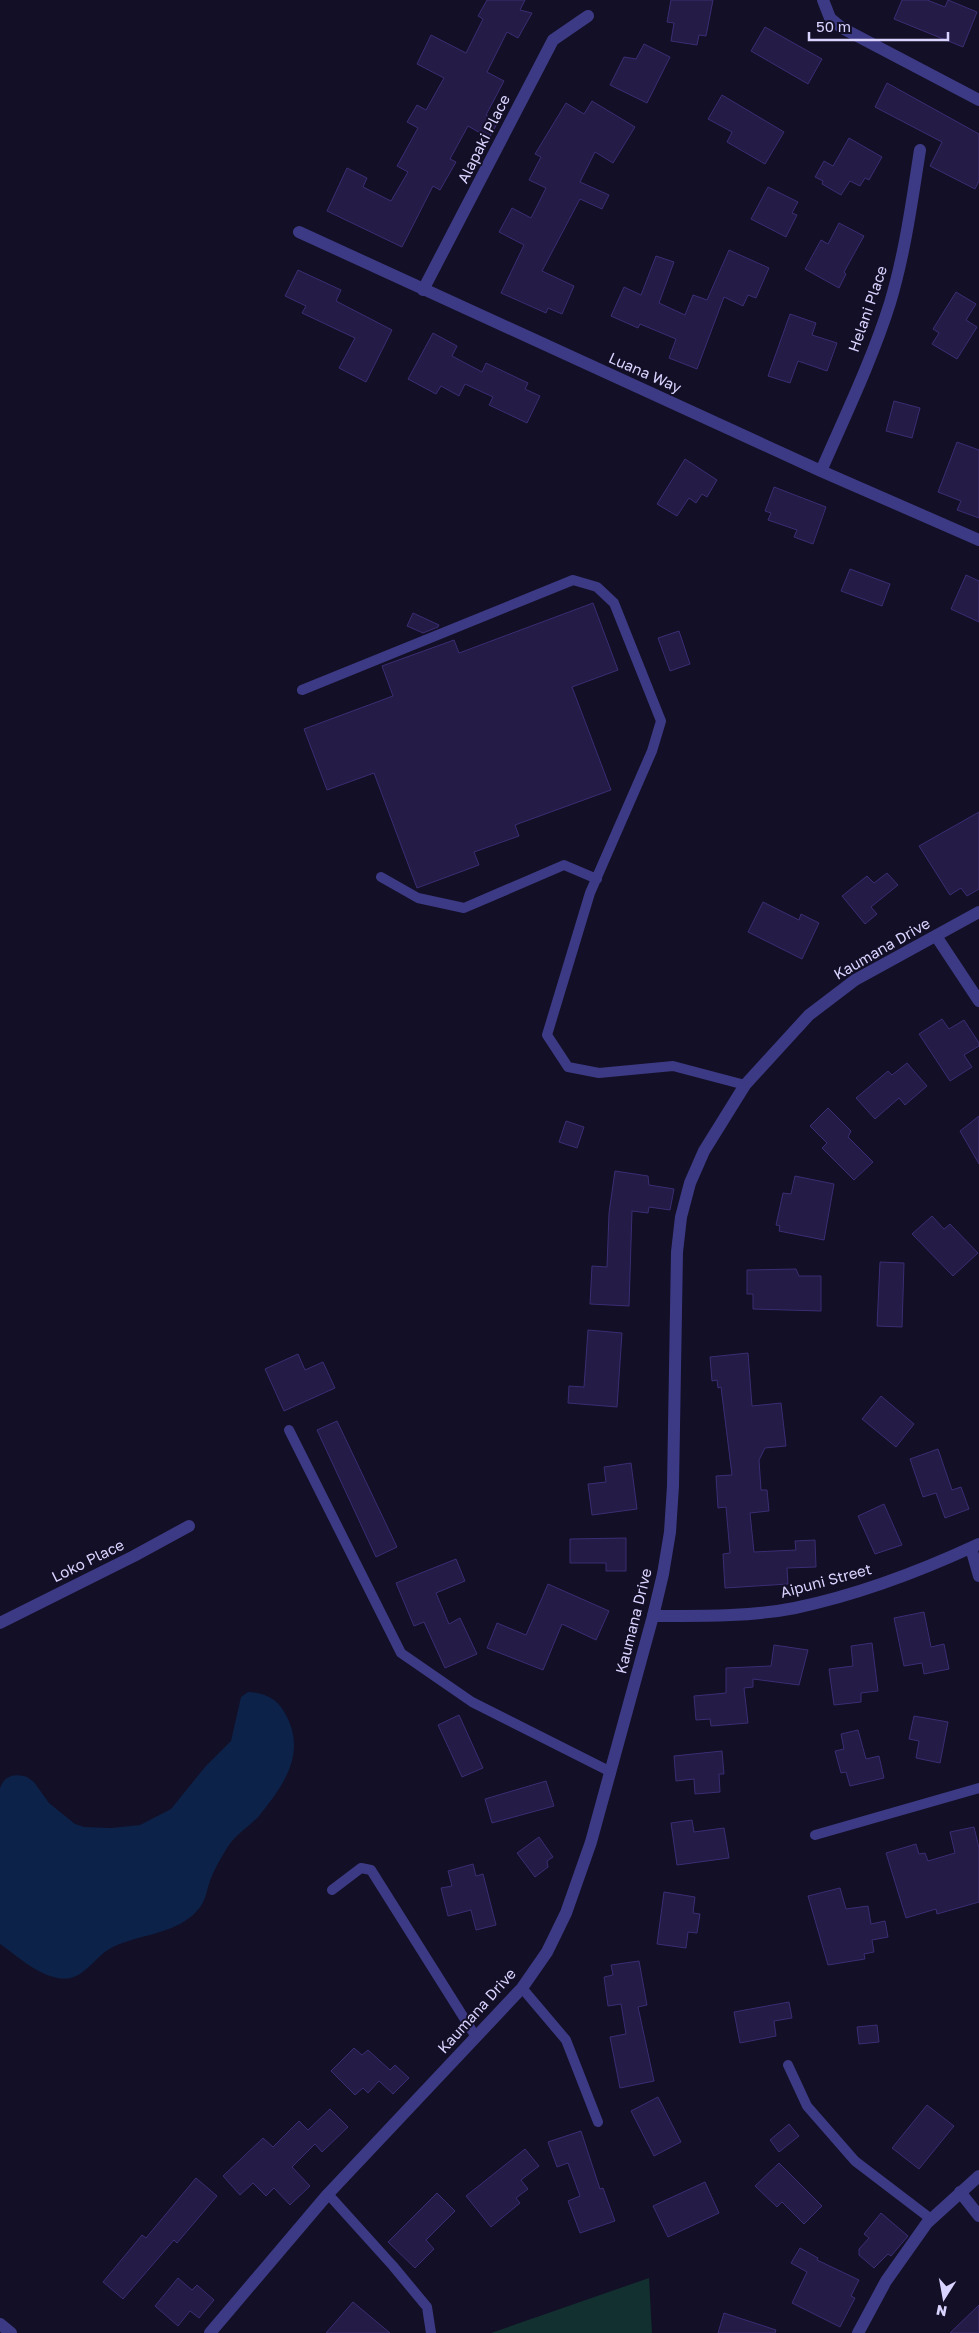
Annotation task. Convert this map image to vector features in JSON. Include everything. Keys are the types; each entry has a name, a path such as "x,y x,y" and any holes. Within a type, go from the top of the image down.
{"street":[{"path":"823,0 830,18 842,28 979,100"},
{"name":"Alapaki Place","path":"423,290 553,40 588,16"},
{"name":"Helani Place","path":"821,471 874,346 890,303 901,264 920,150"},
{"name":"Luana Way","path":"299,232 821,471 979,540"},
{"name":"Kaumana Drive","path":"210,2333 328,2194 522,1988 547,1952 566,1913 591,1842 653,1616 670,1532 673,1486 678,1252 681,1217 690,1183 704,1151 745,1085 809,1015 855,980 979,912"},
{"path":"936,936 979,1001"},
{"name":"Loko Place","path":"0,1623 134,1556 189,1526"},
{"name":"Aipuni Street","path":"653,1616 701,1616 794,1608 867,1588 914,1572 975,1546 979,1576"},
{"path":"858,2333 886,2281 931,2219 979,2176"},
{"path":"960,2192 979,2216"},
{"path":"0,2324 11,2333"}],"lane":[{"path":"302,690 574,580 598,587 614,603 661,721 652,751 597,879 547,1035 568,1067 599,1073 673,1066 745,1085"},
{"path":"381,877 418,898 464,908 564,865 597,879"},
{"path":"289,1430 401,1652 472,1702 610,1772"},
{"path":"815,1835 979,1788"},
{"path":"332,1890 361,1868 371,1870 476,2037"},
{"path":"522,1988 566,2040 598,2122"},
{"path":"788,2065 807,2106 854,2161 931,2219"},
{"path":"328,2194 393,2266 426,2307 431,2333"}],"green space":[{"path":"649,2278 652,2333 491,2333"}],"water":[{"path":"248,1692 272,1698 284,1711 292,1731 293,1757 283,1782 268,1805 227,1848 218,1863 198,1910 185,1921 175,1926 113,1947 80,1974 70,1978 59,1978 37,1970 0,1944 0,1788 4,1780 14,1775 27,1777 34,1782 49,1803 75,1824 84,1827 111,1828 140,1825 171,1809 205,1767 231,1741 241,1697"}],"building":[{"path":"487,0 525,0 520,10 532,13 518,38 507,32 487,72 504,81 486,115 498,122 489,138 468,126 450,159 456,162 440,190 433,186 402,247 327,211 347,168 367,178 363,187 391,201 408,172 397,166 418,128 407,122 417,105 426,110 444,78 417,64 431,35 466,53 483,19 478,16"},
{"path":"671,0 713,0 706,36 699,35 697,45 671,41 674,23 667,22"},
{"path":"902,0 927,0 945,7 948,0 977,12 963,47 894,19"},
{"path":"765,27 822,59 808,84 751,51"},
{"path":"644,44 670,57 647,103 610,85 624,57 636,59"},
{"path":"887,83 979,134 979,181 975,189 930,166 942,142 875,107"},
{"path":"722,95 784,132 765,164 727,142 732,132 708,119"},
{"path":"592,101 635,127 613,163 595,152 580,182 609,195 602,209 580,199 542,271 574,286 562,314 548,308 546,313 501,293 524,245 499,232 512,208 531,218 546,188 529,180 541,157 535,154 566,103 584,114"},
{"path":"849,138 882,157 869,180 865,178 860,186 850,181 841,195 822,184 823,181 815,177 824,161 833,166"},
{"path":"768,187 798,202 792,213 797,215 786,237 751,219"},
{"path":"839,223 864,236 844,272 846,274 839,288 805,269 821,240 828,244"},
{"path":"729,250 769,268 756,298 748,295 743,306 724,297 697,369 669,358 676,339 640,324 638,328 611,316 624,287 641,295 656,256 674,262 659,303 685,315 693,295 707,300"},
{"path":"298,270 341,290 336,301 392,330 366,382 339,368 355,338 302,313 306,306 285,296"},
{"path":"956,292 976,304 966,320 977,327 957,359 932,344 939,333 933,329"},
{"path":"790,314 816,323 812,335 837,343 827,371 798,361 790,383 768,376"},
{"path":"433,333 457,346 452,356 482,372 486,363 528,383 525,389 540,396 527,423 489,405 493,397 465,384 459,396 441,386 436,394 408,379"},
{"path":"894,401 920,408 912,438 886,431"},
{"path":"957,442 979,450 979,518 957,510 961,501 938,492"},
{"path":"685,459 717,480 707,497 702,494 696,503 689,498 677,516 657,504"},
{"path":"774,487 826,507 813,544 794,537 797,530 768,520 771,513 765,511"},
{"path":"850,569 890,584 882,606 841,591"},
{"path":"966,575 979,581 979,622 951,609"},
{"path":"593,603 618,670 572,687 611,790 515,825 519,836 474,852 479,865 417,888 374,773 327,790 304,729 393,696 382,666 454,640 459,653"},
{"path":"413,613 439,625 438,627 423,633 407,626"},
{"path":"679,631 690,664 670,671 658,638"},
{"path":"979,812 979,889 967,896 961,888 950,895 919,846"},
{"path":"887,873 898,885 871,907 877,914 865,924 842,896 867,876 874,883"},
{"path":"763,902 799,920 801,914 819,923 802,959 748,932"},
{"path":"942,1019 949,1029 964,1020 979,1043 979,1046 964,1055 972,1067 950,1081 919,1034"},
{"path":"907,1063 927,1086 905,1105 899,1098 875,1119 856,1098 888,1071 892,1075"},
{"path":"828,1108 851,1131 848,1137 873,1162 854,1180 822,1148 827,1143 810,1126"},
{"path":"979,1116 979,1164 960,1131"},
{"path":"566,1121 584,1127 577,1148 559,1142"},
{"path":"615,1171 648,1176 649,1185 674,1189 670,1210 649,1207 648,1213 632,1211 629,1306 590,1304 592,1266 607,1267 609,1213"},
{"path":"795,1176 834,1184 824,1240 779,1231 780,1226 776,1225 783,1193 791,1194"},
{"path":"932,1216 944,1229 950,1224 978,1253 953,1276 912,1234"},
{"path":"880,1262 904,1263 902,1327 877,1326"},
{"path":"796,1269 799,1276 821,1276 821,1311 753,1309 753,1294 747,1294 747,1270"},
{"path":"588,1330 622,1333 617,1407 568,1403 569,1386 584,1387"},
{"path":"748,1353 752,1406 781,1403 786,1446 765,1448 759,1460 761,1490 767,1490 769,1511 750,1513 754,1552 796,1550 795,1541 815,1540 816,1567 787,1568 788,1584 725,1588 723,1554 730,1553 726,1507 718,1508 716,1476 732,1475 721,1387 718,1388 717,1380 712,1381 710,1357"},
{"path":"298,1354 305,1370 323,1362 335,1388 284,1411 265,1369"},
{"path":"881,1396 914,1424 896,1447 862,1419"},
{"path":"337,1421 397,1547 376,1557 317,1430"},
{"path":"938,1449 952,1490 961,1487 969,1509 945,1518 936,1493 923,1497 910,1459"},
{"path":"631,1463 637,1509 592,1515 588,1484 606,1482 604,1467"},
{"path":"884,1504 902,1545 875,1554 858,1516"},
{"path":"626,1538 626,1571 606,1571 606,1563 570,1563 570,1539"},
{"path":"456,1559 465,1581 436,1593 449,1624 460,1618 477,1654 445,1668 424,1622 414,1626 396,1583"},
{"path":"548,1584 609,1611 596,1640 562,1624 543,1670 487,1648 497,1623 526,1635"},
{"path":"924,1612 931,1647 944,1644 949,1669 924,1674 922,1663 904,1666 894,1618"},
{"path":"872,1643 878,1691 861,1693 861,1702 834,1705 829,1669 853,1666 851,1646"},
{"path":"774,1645 808,1650 799,1685 753,1679 753,1687 744,1688 748,1723 711,1726 710,1719 696,1720 694,1696 726,1693 726,1668 771,1666"},
{"path":"459,1715 483,1768 462,1777 438,1725"},
{"path":"914,1716 948,1722 940,1763 916,1758 919,1741 909,1739"},
{"path":"858,1730 866,1759 879,1756 884,1778 850,1786 846,1772 841,1773 835,1751 844,1749 841,1734"},
{"path":"722,1751 724,1774 719,1774 720,1792 695,1794 694,1779 676,1781 674,1756"},
{"path":"546,1781 554,1806 492,1823 485,1799"},
{"path":"692,1820 694,1832 724,1828 729,1858 677,1865 671,1823"},
{"path":"974,1827 979,1848 979,1902 937,1914 936,1909 906,1918 886,1853 916,1844 919,1854 925,1853 928,1861 955,1853 950,1832"},
{"path":"539,1837 553,1857 547,1861 548,1867 535,1877 517,1853"},
{"path":"473,1864 476,1876 483,1874 496,1925 476,1930 471,1910 448,1916 441,1888 452,1886 448,1871"},
{"path":"840,1888 846,1909 868,1906 871,1924 885,1921 888,1937 872,1940 874,1952 864,1954 865,1959 828,1965 808,1896"},
{"path":"664,1892 695,1897 693,1913 700,1914 697,1933 688,1932 686,1948 657,1944"},
{"path":"639,1961 647,2005 638,2007 654,2081 620,2088 610,2037 626,2034 621,2004 608,2006 604,1977 613,1975 611,1965"},
{"path":"789,2002 792,2018 774,2021 776,2036 740,2043 734,2012"},
{"path":"877,2025 879,2042 859,2044 857,2027"},
{"path":"354,2048 362,2055 368,2050 390,2070 395,2065 409,2078 393,2094 379,2081 368,2093 363,2088 355,2095 331,2071"},
{"path":"658,2097 681,2142 654,2156 631,2111"},
{"path":"927,2105 954,2126 919,2169 892,2148"},
{"path":"330,2109 348,2127 322,2152 315,2144 292,2167 310,2186 290,2205 274,2188 266,2196 253,2183 240,2195 223,2176 263,2138 273,2147 299,2121 308,2130"},
{"path":"789,2124 799,2136 779,2152 770,2140"},
{"path":"581,2131 600,2189 603,2188 615,2221 580,2233 568,2201 580,2196 568,2163 557,2167 548,2142"},
{"path":"525,2149 539,2166 521,2180 528,2189 516,2198 520,2203 491,2227 466,2196"},
{"path":"779,2163 822,2206 804,2224 782,2202 777,2207 755,2186"},
{"path":"196,2178 217,2196 177,2243 174,2240 123,2299 103,2282 142,2235 146,2238"},
{"path":"705,2182 719,2213 668,2237 653,2206"},
{"path":"437,2193 455,2211 426,2240 434,2249 415,2268 388,2242"},
{"path":"881,2213 908,2236 891,2256 888,2254 874,2268 859,2255 859,2249 869,2238 864,2234"},
{"path":"800,2248 818,2258 817,2260 859,2280 851,2296 855,2298 840,2327 792,2303 807,2272 791,2263"},
{"path":"178,2278 192,2290 197,2285 214,2300 199,2318 190,2311 178,2326 155,2306"},
{"path":"353,2302 390,2333 326,2333"},
{"path":"979,2305 979,2333 950,2333"},
{"path":"724,2313 776,2330 775,2333 718,2333"}]}
